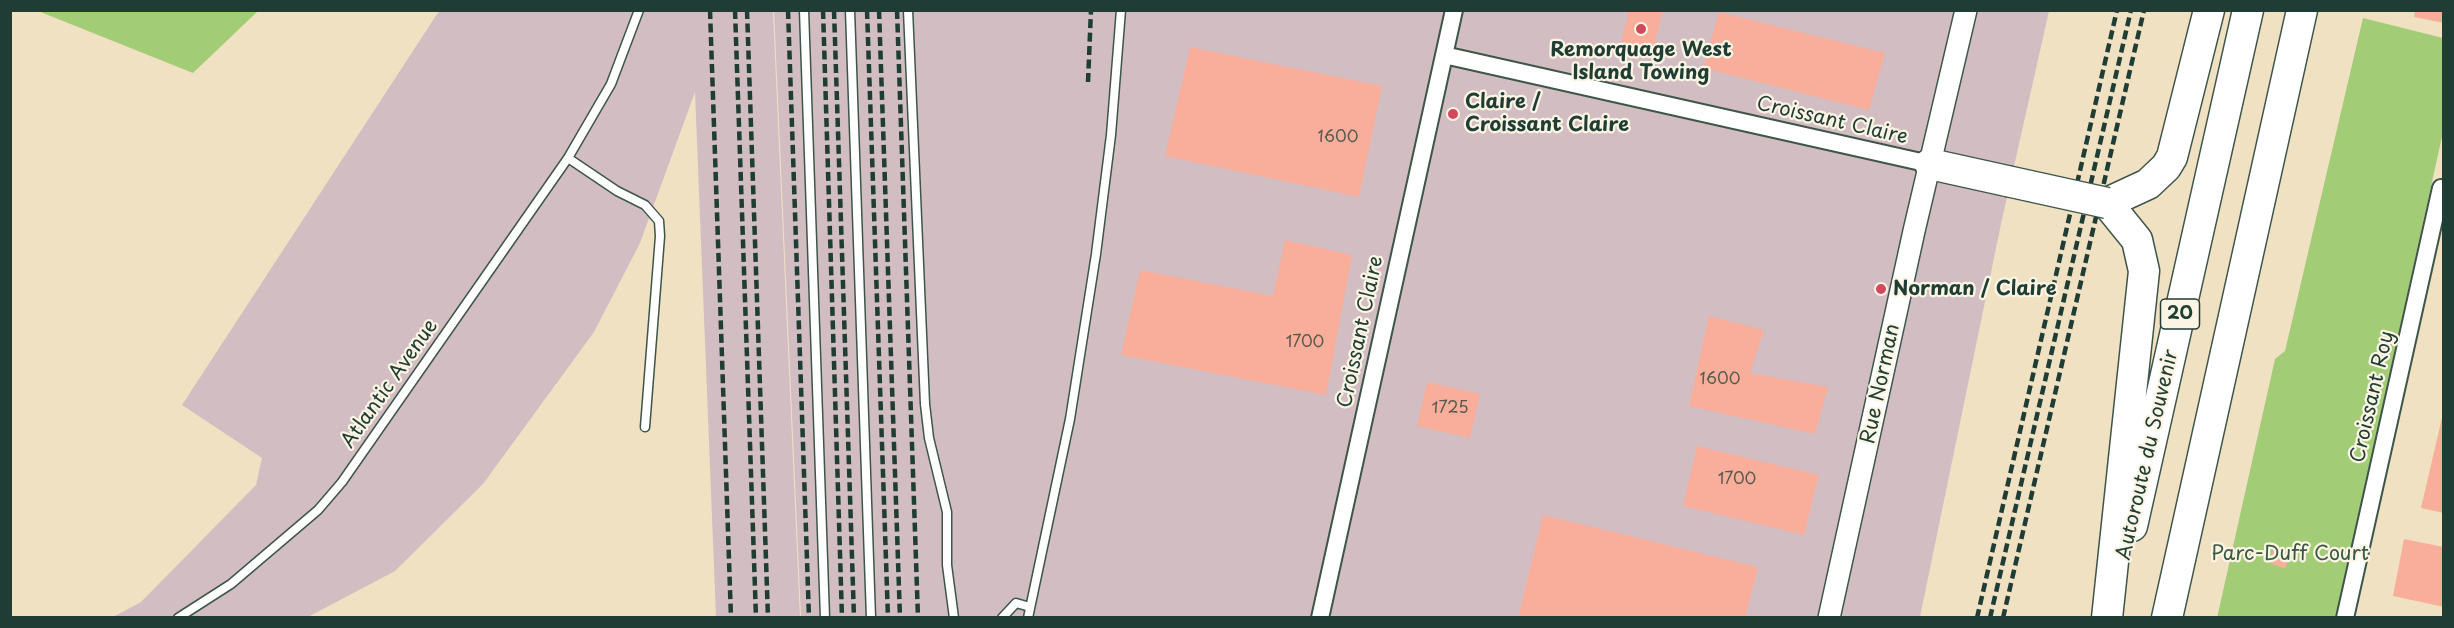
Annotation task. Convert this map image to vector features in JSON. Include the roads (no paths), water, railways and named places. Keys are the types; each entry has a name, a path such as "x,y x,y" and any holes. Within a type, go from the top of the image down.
{"highway":[{"path":"2113,204 2158,176 2172,157 2209,10"},
{"name":"Autoroute du Souvenir","path":"2112,618 2248,10"},
{"path":"2167,618 2302,10"},
{"path":"1930,164 2113,204 2137,240 2143,258 2144,272 2107,618"}],"street":[{"name":"Croissant Claire","path":"1320,618 1454,10"},
{"name":"Rue Norman","path":"1829,618 1966,10"},
{"name":"Croissant Claire","path":"1444,55 1930,164"},
{"name":"Croissant Roy","path":"2345,618 2441,188 2444,189"}],"lane":[{"name":"Atlantic Avenue","path":"178,618 231,584 318,510 342,482 568,158 611,84 639,10"},
{"path":"804,10 825,618"},
{"path":"850,10 871,618"},
{"path":"909,10 925,404 930,438 946,504 947,565 954,618"},
{"path":"1028,618 1071,419 1111,135 1121,10"},
{"path":"568,158 598,176 617,191 645,205 656,216 660,227 645,427"},
{"path":"1002,618 1016,603 1030,607"}],"railway":[{"path":"710,10 731,618"},
{"path":"735,10 756,618"},
{"path":"747,10 768,618"},
{"path":"788,10 809,618"},
{"path":"823,10 842,618"},
{"path":"834,10 854,618"},
{"path":"867,10 888,618"},
{"path":"879,10 900,618"},
{"path":"897,10 918,618"},
{"path":"1088,82 1091,10"},
{"path":"1977,618 2117,10"},
{"path":"1990,618 2131,10"},
{"path":"2003,618 2144,10"}],"place":[{"name":"Remorquage West Island Towing","path":"1641,29"},
{"name":"Claire / Croissant Claire","path":"1453,114"},
{"name":"Norman / Claire","path":"1881,289"}],"park label":[{"name":"Parc-Duff Court","path":"2290,554"}]}
